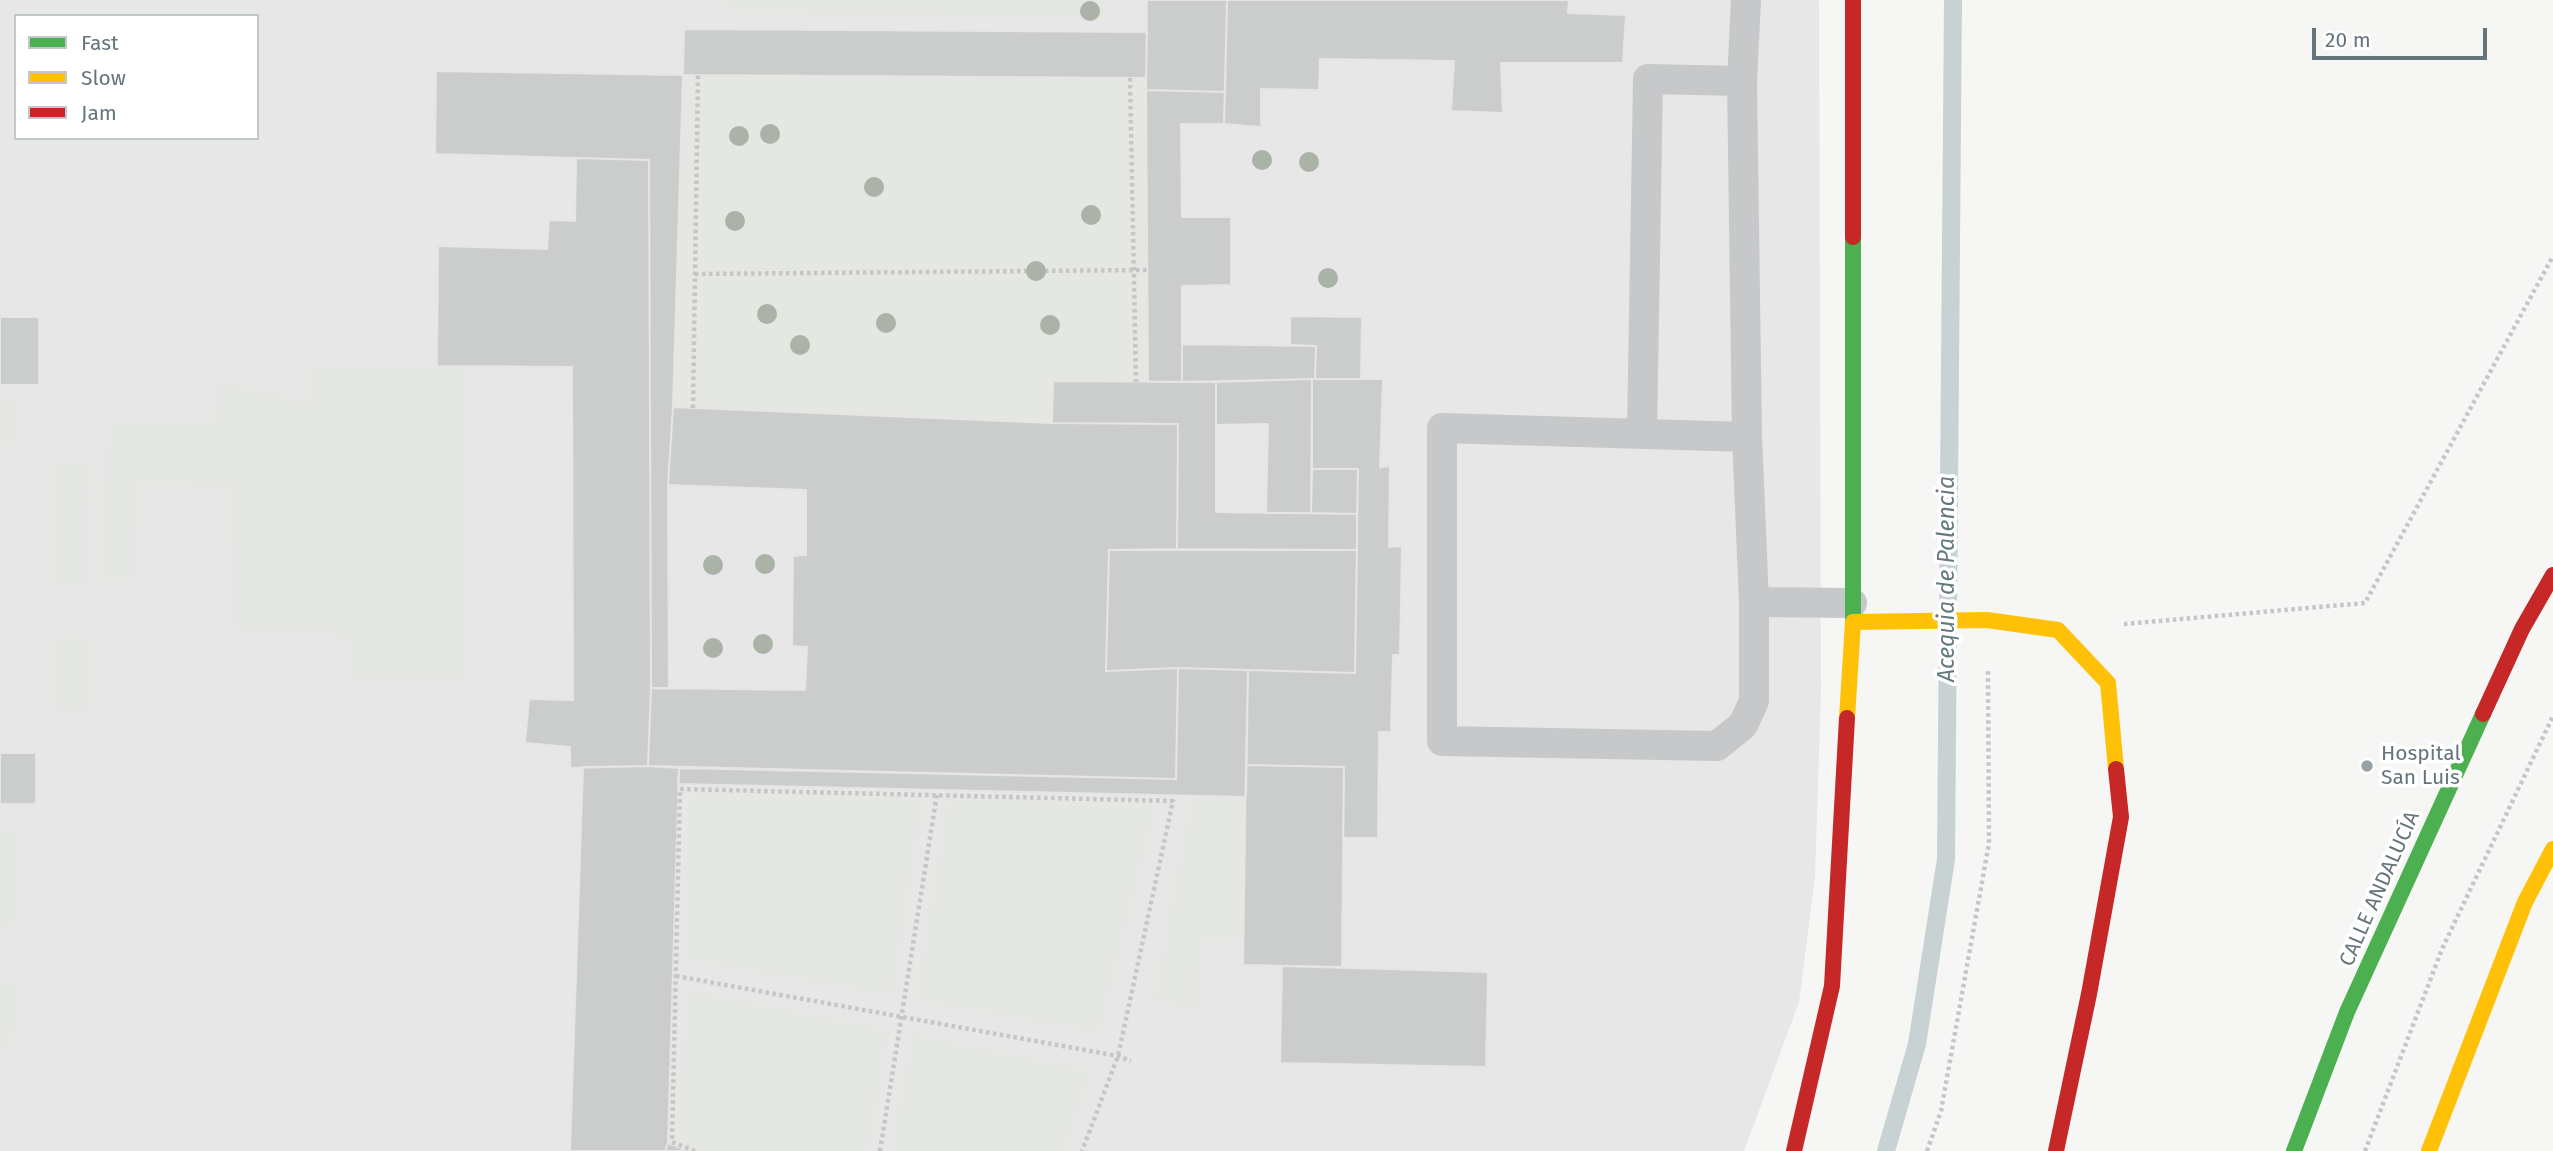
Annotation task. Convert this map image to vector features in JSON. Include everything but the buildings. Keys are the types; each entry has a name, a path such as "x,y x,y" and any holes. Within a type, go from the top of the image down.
{"street":[{"path":"1794,1151 1832,986 1853,612 1853,0"},
{"name":"CALLE ANDALUCÍA","path":"2294,1151 2353,999 2522,629 2553,575"},
{"path":"1853,612 1904,622 1987,620 2058,630 2108,683 2121,817 2089,994 2056,1151"},
{"path":"2429,1151 2525,902 2553,849"}],"lane":[{"path":"1746,0 1742,81 1754,701 1743,725 1717,746 1443,741 1441,428 1748,438"},
{"path":"1642,434 1648,79 1742,81"},
{"path":"1754,602 1853,612"}],"path":[{"path":"693,408 698,75"},
{"path":"1130,78 1136,382"},
{"path":"2058,630 2365,603 2553,256"},
{"path":"695,274 1147,270"},
{"path":"1927,1151 1941,1111 1989,843 1987,620"},
{"path":"2365,1151 2442,948 2553,716"},
{"path":"695,1151 672,1142 680,789 1174,801 1118,1056 1082,1151"},
{"path":"880,1151 937,794"},
{"path":"676,976 1118,1056 1132,1061"}],"shaded area":[{"path":"0,0 1819,0 1821,691 1815,877 1799,1002 1744,1151 0,1151"},
{"path":"725,0 1103,0 1103,18 725,13"},
{"path":"683,75 1146,78 1148,382 1052,423 673,407"},
{"path":"465,366 470,678 353,679 352,642 338,641 337,630 234,632 232,487 137,485 134,582 101,582 107,422 216,423 218,380 310,402 309,367"},
{"path":"0,396 15,396 14,446 0,446"},
{"path":"56,463 88,464 87,586 55,587"},
{"path":"55,634 89,634 89,711 55,711"},
{"path":"689,793 924,796 893,997 683,960"},
{"path":"1191,796 1246,797 1243,941 1201,940 1198,1013 1153,999"},
{"path":"948,798 1157,804 1099,1034 914,1000"},
{"path":"0,830 20,830 19,920 6,924 4,937 0,937"},
{"path":"0,967 9,984 19,984 20,1022 0,1058"},
{"path":"684,989 890,1029 869,1151 702,1151 678,1142"},
{"path":"911,1033 1092,1070 1064,1151 890,1151"}],"waterway":[{"name":"Acequia de Palencia","path":"1886,1151 1917,1044 1946,859 1953,0"}],"traffic: fast":[{"path":"1853,237 1853,622"},
{"path":"2294,1151 2347,1012 2483,714"}],"traffic: slow":[{"path":"1847,718 1853,622 1987,620 2058,630 2108,683 2116,769"},
{"path":"2429,1151 2525,902 2553,849"}],"traffic: jam":[{"path":"1853,0 1853,237"},
{"path":"2483,714 2522,629 2553,575"},
{"path":"1794,1151 1832,986 1847,718"},
{"path":"2056,1151 2089,994 2121,817 2116,769"}],"place":[{"name":"Hospital San Luis","path":"2367,766"}]}
